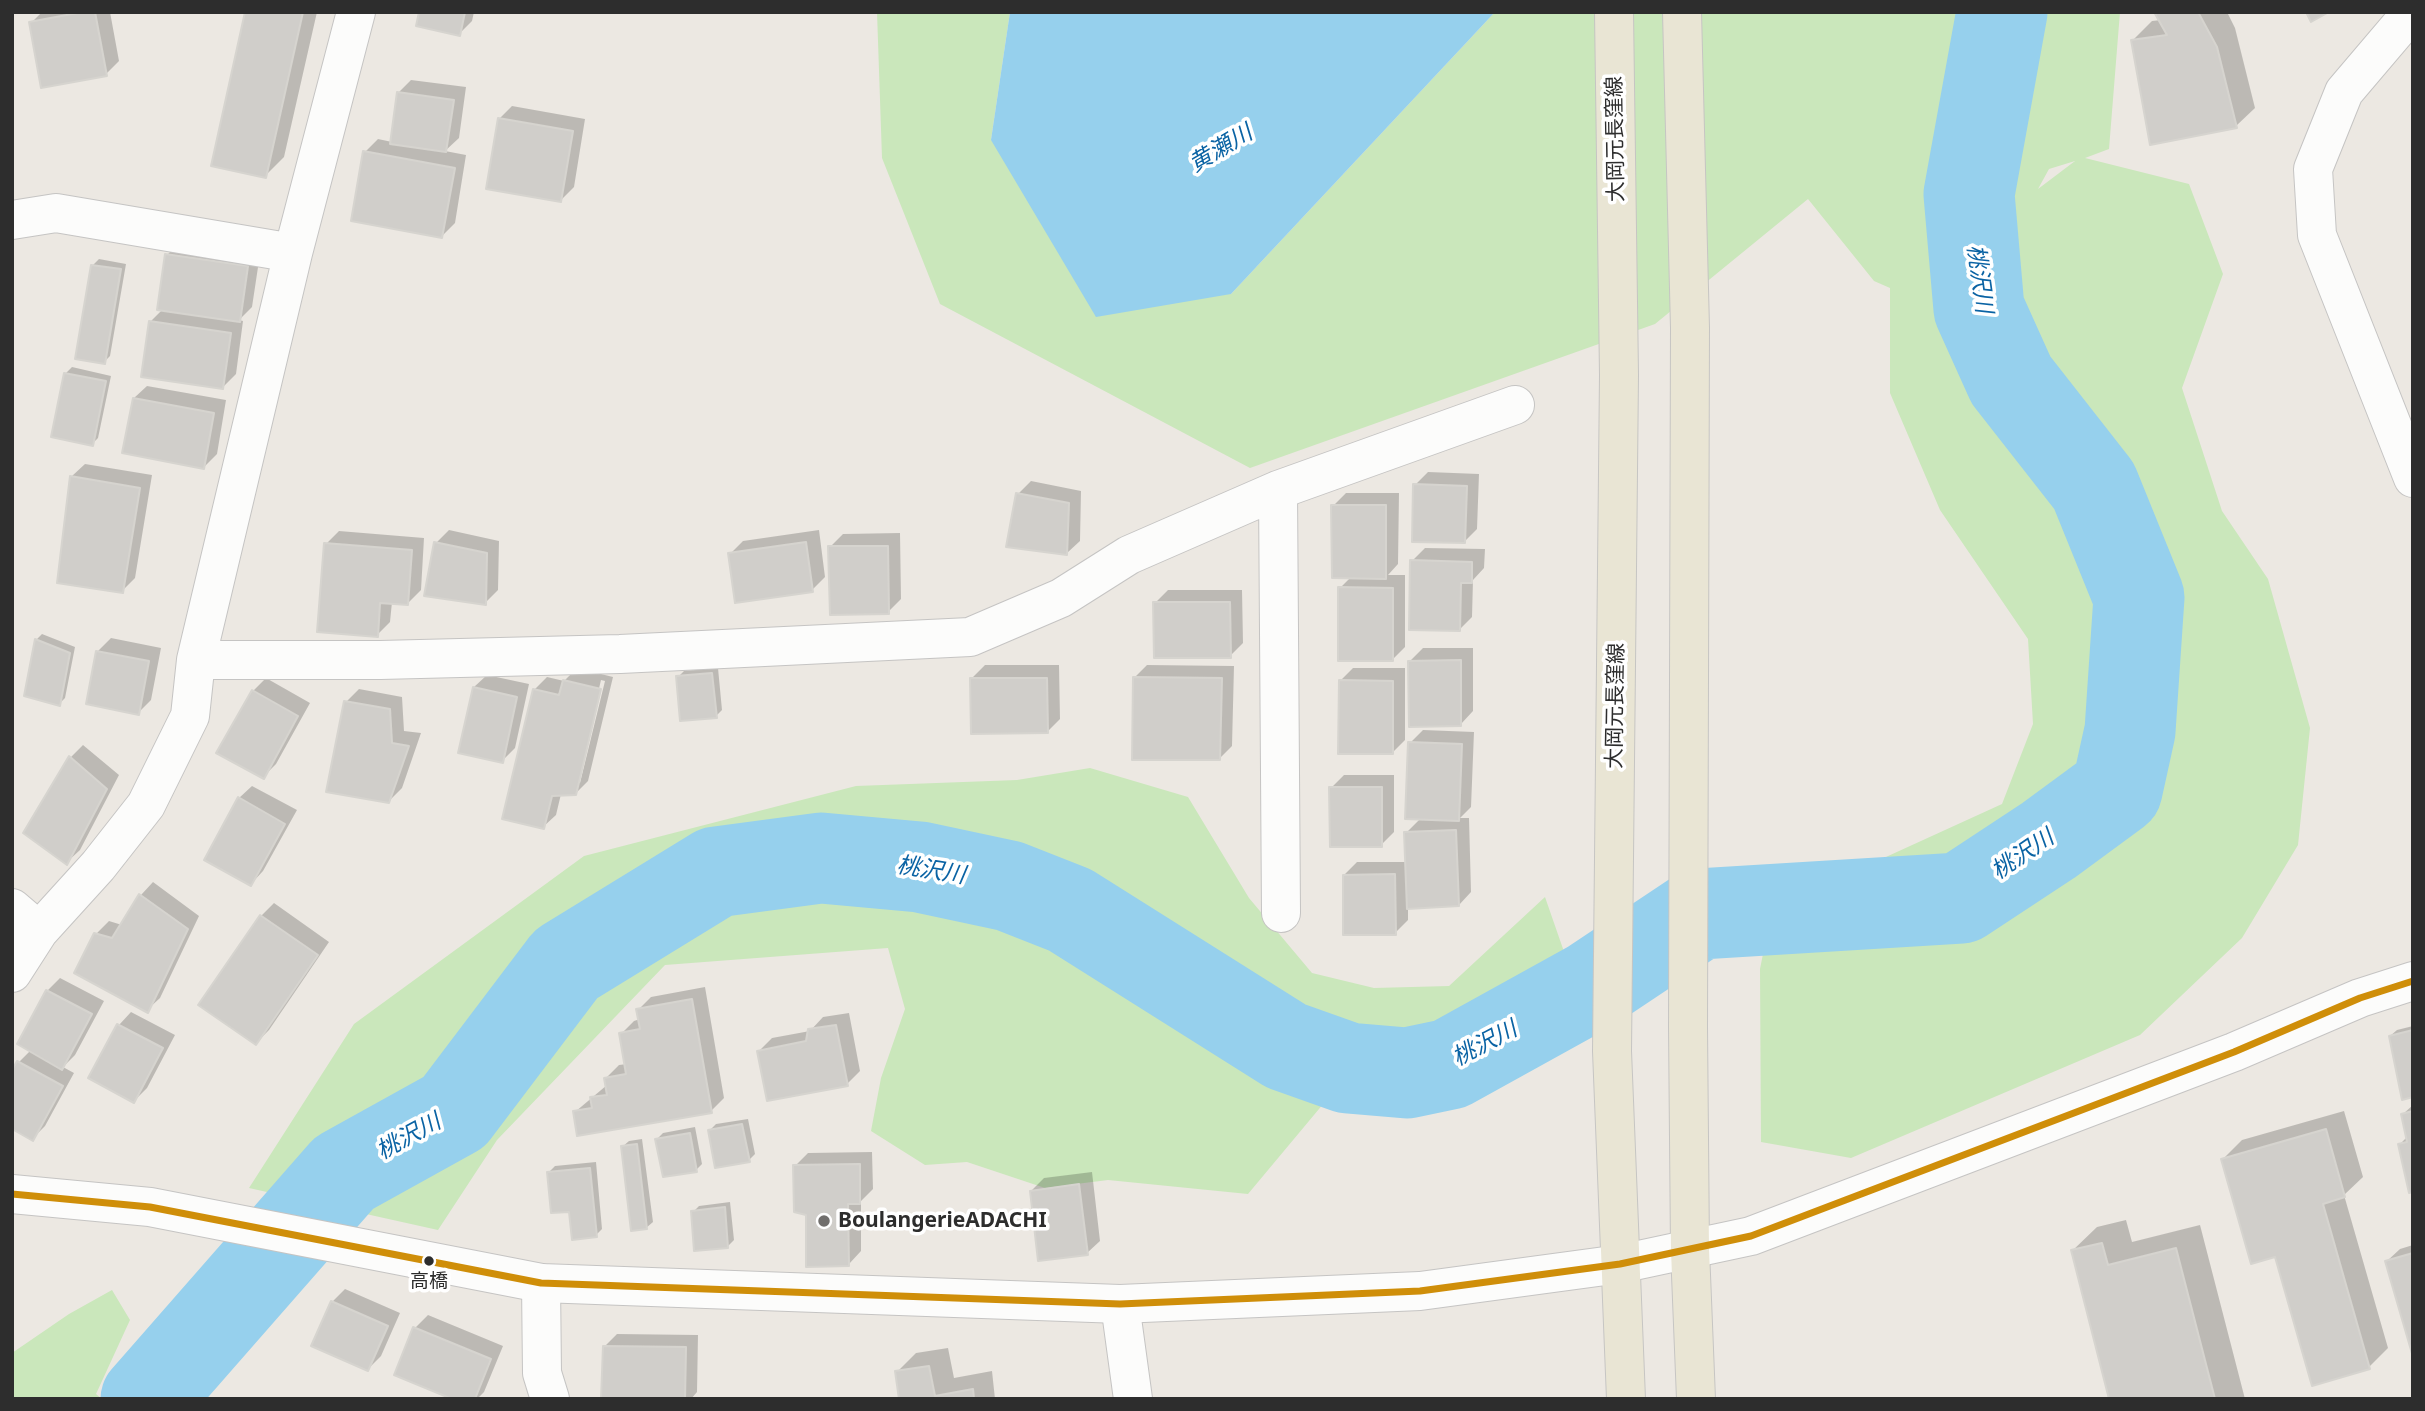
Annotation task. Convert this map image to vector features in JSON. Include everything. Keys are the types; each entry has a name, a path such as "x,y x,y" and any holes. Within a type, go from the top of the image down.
{"main road":[{"name":"大岡元長窪線","path":"1614,12 1619,375 1612,1051 1626,1399"},
{"path":"1682,12 1690,328 1688,1027 1690,1250 1696,1399"}],"street":[{"path":"12,973 25,920 98,866 146,804 190,716 196,660 293,253 356,12"},
{"path":"2412,12 2344,92 2313,169 2316,234 2413,478"},
{"path":"12,220 56,213 293,253"},
{"path":"196,660 380,660 620,654 970,637 1061,598 1129,555 1278,490 1515,405"},
{"path":"1278,490 1281,914"},
{"path":"12,1194 150,1207 541,1283 1120,1304 1420,1291 1620,1264 1751,1236 2234,1052 2360,998 2413,981"},
{"path":"541,1283 542,1373 551,1399"},
{"path":"1120,1304 1133,1399"}],"green space":[{"path":"877,12 1010,12 991,140 1231,294 1495,12 2120,12 2109,149 2085,158 2189,184 2223,274 2182,388 2222,511 2268,579 2310,728 2298,845 2242,938 2140,1035 1851,1158 1761,1142 1760,969 1772,909 2002,804 2033,724 2028,639 1940,510 1890,393 1890,288 1874,281 1808,199 1655,324 1250,468 940,304 882,158","holes":["2075,161 2038,189 2049,169"]},
{"path":"1090,768 1188,797 1249,898 1312,973 1374,988 1449,986 1545,897 1570,969 1465,1031 1324,1103 1248,1194 1108,1180 1045,1188 967,1162 925,1165 871,1131 881,1078 905,1009 888,948 665,965 497,1140 438,1230 249,1188 354,1024 584,856 856,786 1017,780"},
{"path":"112,1290 130,1320 96,1394 102,1399 12,1399 12,1353 69,1314"}],"water":[{"name":"黄瀬川","path":"1010,12 1495,12 1231,294 1096,317 991,140"}],"building":[{"path":"95,12 107,76 41,88 29,22"},
{"path":"245,12 303,12 266,178 211,166"},
{"path":"419,12 465,12 460,36 416,26"},
{"path":"2154,12 2198,12 2217,47 2237,128 2150,145 2131,40 2167,35"},
{"path":"2306,12 2329,12 2311,22"},
{"path":"397,92 454,100 446,152 390,144"},
{"path":"498,118 573,131 561,202 486,189"},
{"path":"363,151 455,168 442,238 351,221"},
{"path":"165,254 248,266 240,322 157,310"},
{"path":"91,265 121,269 105,364 75,359"},
{"path":"149,321 231,333 223,389 141,377"},
{"path":"64,373 106,381 93,446 51,437"},
{"path":"133,398 214,413 204,469 122,453"},
{"path":"70,476 140,488 123,593 57,583"},
{"path":"1413,484 1467,486 1465,543 1412,542"},
{"path":"1016,493 1069,503 1067,555 1006,547"},
{"path":"1331,505 1386,505 1386,579 1332,578"},
{"path":"434,542 487,553 486,605 424,596"},
{"path":"806,542 813,592 735,603 728,553"},
{"path":"324,543 412,550 408,605 380,603 378,637 317,632"},
{"path":"828,546 888,546 889,614 830,615"},
{"path":"1410,560 1472,562 1472,583 1461,583 1460,631 1409,630"},
{"path":"1338,587 1393,588 1393,661 1338,661"},
{"path":"1153,602 1230,602 1231,658 1154,658"},
{"path":"35,639 70,653 60,706 24,696"},
{"path":"96,651 149,661 139,715 86,704"},
{"path":"1461,660 1461,726 1409,727 1408,661"},
{"path":"712,673 717,718 680,721 676,676"},
{"path":"1133,677 1222,678 1220,760 1132,760"},
{"path":"970,678 1047,678 1048,733 971,734"},
{"path":"563,680 601,689 576,795 552,796 544,829 502,819 533,689 559,695"},
{"path":"1339,680 1393,681 1393,754 1338,754"},
{"path":"473,687 517,697 503,763 458,753"},
{"path":"252,690 298,716 264,779 216,753"},
{"path":"344,701 390,709 392,743 409,746 389,803 326,792"},
{"path":"1408,742 1462,744 1459,821 1405,819"},
{"path":"69,756 107,789 67,865 23,833"},
{"path":"1329,787 1382,787 1382,847 1330,847"},
{"path":"238,797 285,824 251,886 204,860"},
{"path":"1456,830 1459,906 1407,909 1404,832"},
{"path":"1395,874 1396,935 1343,935 1343,875"},
{"path":"139,894 188,929 148,1013 74,973 94,933 112,938"},
{"path":"260,915 318,955 256,1045 198,1005"},
{"path":"46,990 92,1014 62,1070 17,1044"},
{"path":"692,999 712,1113 577,1136 573,1111 592,1108 590,1097 607,1095 604,1078 626,1074 619,1033 640,1029 636,1009"},
{"path":"117,1024 163,1048 134,1103 88,1078"},
{"path":"836,1025 848,1086 767,1101 757,1051 806,1041 808,1029"},
{"path":"2413,1030 2413,1097 2402,1100 2389,1036"},
{"path":"17,1061 63,1086 33,1141 12,1129 12,1070"},
{"path":"2413,1111 2413,1192 2409,1193 2398,1144 2407,1142 2401,1114"},
{"path":"742,1124 750,1162 715,1168 708,1130"},
{"path":"2326,1129 2345,1197 2323,1204 2370,1369 2312,1386 2275,1257 2251,1264 2221,1159"},
{"path":"690,1133 697,1172 663,1177 655,1139"},
{"path":"637,1144 647,1229 631,1231 621,1146"},
{"path":"860,1164 860,1204 848,1204 849,1266 806,1267 806,1215 794,1212 793,1165"},
{"path":"590,1168 597,1237 572,1240 569,1212 551,1213 547,1172"},
{"path":"1079,1184 1088,1255 1038,1261 1030,1191"},
{"path":"725,1207 728,1248 694,1251 691,1211"},
{"path":"2102,1243 2108,1265 2176,1248 2215,1399 2109,1399 2071,1250"},
{"path":"2413,1253 2413,1357 2385,1261"},
{"path":"331,1301 388,1326 368,1371 311,1346"},
{"path":"413,1327 491,1359 475,1399 452,1399 394,1375"},
{"path":"603,1346 686,1347 685,1399 601,1399"},
{"path":"929,1366 935,1396 973,1389 974,1399 899,1399 895,1371"}],"waterway":[{"name":"桃沢川","path":"146,1399 344,1173 454,1112 566,964 716,872 821,858 920,867 1009,886 1070,910 1286,1046 1348,1068 1407,1073 1450,1064 1591,986 1699,914 1961,898 2049,840 2117,790 2130,731 2139,597 2094,486 2011,380 1979,309 1969,194 2002,12"}],"transit line":[{"path":"12,1194 150,1207 541,1283 1120,1304 1420,1291 1620,1264 1751,1236 2234,1052 2360,998 2413,981"}],"place":[{"name":"BoulangerieADACHI","path":"824,1221"},
{"name":"高橋","path":"429,1261"}]}
